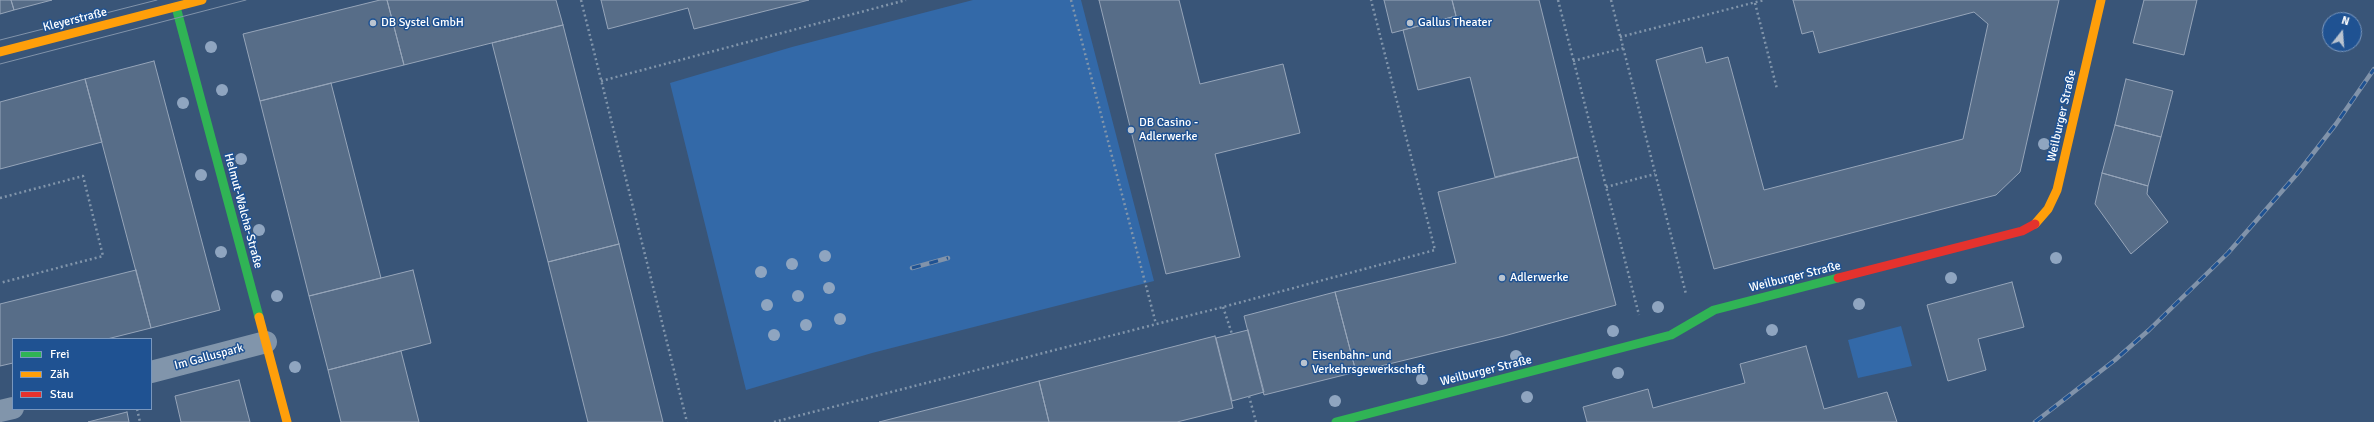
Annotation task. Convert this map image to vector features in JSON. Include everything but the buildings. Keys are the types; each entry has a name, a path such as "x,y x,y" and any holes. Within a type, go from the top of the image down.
{"street":[{"name":"Kleyerstraße","path":"0,52 202,0"},
{"name":"Weilburger Straße","path":"1336,422 1646,342 1670,335 1693,324 1714,310 2022,231 2037,223 2048,209 2057,190 2101,0"},
{"name":"Helmut-Walcha-Straße","path":"176,7 287,422"},
{"name":"Im Galluspark","path":"152,372 266,342"},
{"path":"0,411 12,408"}],"path":[{"path":"581,0 687,422"},
{"path":"601,82 906,0"},
{"path":"1071,0 1156,324"},
{"path":"774,422 1223,307 1435,250 1371,0"},
{"path":"1558,0 1646,342"},
{"path":"1611,0 1693,324"},
{"path":"1620,37 1764,0"},
{"path":"1755,3 1777,89"},
{"path":"1573,61 1624,48"},
{"path":"1606,187 1655,174"},
{"path":"0,198 83,176 104,256 0,282"},
{"path":"1223,307 1232,334"},
{"path":"1249,396 1256,422"},
{"path":"136,410 140,422"}],"shaded area":[{"path":"973,0 1081,0 1154,281 872,353 746,390 670,83 792,47"},
{"path":"1901,326 1912,366 1858,378 1848,340"}],"tram line":[{"path":"0,40 157,0"},
{"path":"0,64 246,0"}],"railway":[{"path":"2035,422 2115,360 2149,330 2228,253 2297,174 2336,124 2374,69"},
{"path":"912,268 948,258"}],"traffic: fast":[{"path":"176,7 259,317"},
{"path":"1336,422 1671,335 1714,310 1838,278"}],"traffic: slow":[{"path":"0,52 202,0"},
{"path":"2035,224 2048,209 2057,190 2101,0"},
{"path":"259,317 287,422"}],"traffic: jam":[{"path":"1838,278 2022,231 2035,224"}],"place":[{"name":"DB Systel GmbH","path":"373,23"},
{"name":"Gallus Theater","path":"1410,23"},
{"name":"DB Casino - Adlerwerke","path":"1131,130"},
{"name":"Adlerwerke","path":"1502,278"},
{"name":"Eisenbahn- und Verkehrsgewerkschaft","path":"1304,363"}]}
